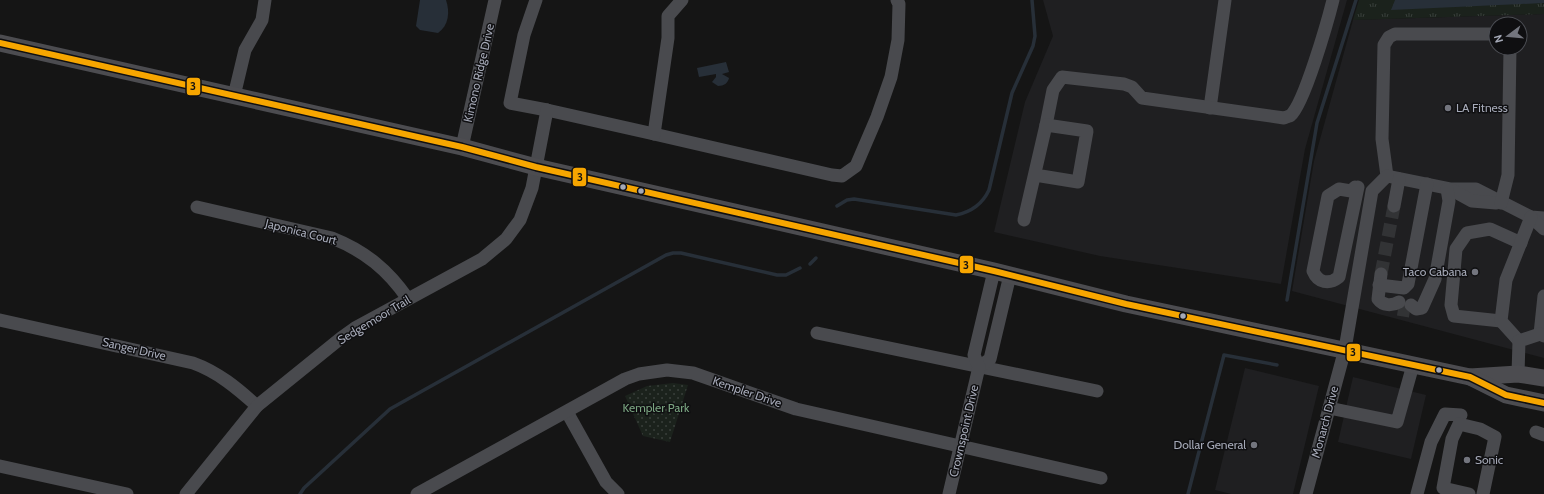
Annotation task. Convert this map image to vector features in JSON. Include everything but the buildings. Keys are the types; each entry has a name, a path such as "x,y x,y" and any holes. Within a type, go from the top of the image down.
{"main road":[{"path":"0,43 462,147 536,167 994,271 1155,310 1470,377 1506,395 1544,402"},
{"path":"1470,377 1518,374 1544,378"}],"street":[{"path":"234,96 245,50 262,20 265,0"},
{"name":"Kimono Ridge Drive","path":"462,147 495,0"},
{"path":"536,0 524,35 510,103 842,176 856,166 891,77 898,40 899,4 897,0"},
{"path":"654,134 668,38 668,16 682,0"},
{"path":"1210,108 1226,0"},
{"path":"1024,220 1053,90 1062,77 1124,84 1132,87 1142,98 1284,118 1290,116 1304,89 1324,35 1334,0"},
{"path":"1394,206 1393,177 1382,139 1384,45 1388,37 1395,34 1488,34"},
{"path":"1501,204 1508,175 1510,56"},
{"name":"Sedgemoor Trail","path":"186,494 257,406 341,338 408,299 482,259 506,239 520,220 526,206 536,167 547,110"},
{"path":"1035,175 1078,182 1087,131 1046,124"},
{"path":"1356,187 1339,277 1335,280 1327,282 1316,277 1313,271 1320,233 1316,222 1315,212 1320,192 1326,187 1340,181 1352,182 1356,187 1372,191 1393,177 1449,189 1472,201 1501,204 1538,217 1544,229"},
{"path":"1427,184 1408,284 1404,288 1399,288 1380,280 1378,299 1380,302 1405,307 1422,308 1435,279 1449,201 1449,189"},
{"name":"Monarch Drive","path":"1306,494 1344,349 1372,191"},
{"name":"Japonica Court","path":"196,207 332,238 354,247 387,272 408,299"},
{"path":"1501,321 1506,280 1521,243 1538,217"},
{"path":"1518,374 1519,341 1501,321 1454,316 1451,305 1456,249 1467,233 1490,229 1521,243"},
{"path":"1342,265 1359,268"},
{"name":"Crownspoint Drive","path":"949,494 978,368 974,356 994,271"},
{"path":"978,368 990,359 1010,276"},
{"path":"1519,341 1542,335 1544,296"},
{"name":"Sanger Drive","path":"0,320 193,363 205,367 226,380 257,406"},
{"path":"817,333 978,368 1097,391"},
{"path":"1329,408 1397,422 1413,364"},
{"name":"Kempler Drive","path":"417,494 625,379 667,370 693,373 796,409 1101,478"},
{"path":"567,412 606,482 618,494"},
{"path":"1417,494 1432,442 1445,414 1461,415"},
{"path":"1469,494 1443,488 1452,440 1458,424 1480,429 1494,437 1483,494"},
{"path":"0,466 126,494"}],"shaded area":[{"path":"420,0 446,0 448,18 442,30 438,33 420,30 416,26"},
{"path":"1043,0 1347,0 1305,149 1281,284 1100,256 994,232 1025,102 1053,36"},
{"path":"1395,0 1544,0 1544,3 1391,10"},
{"path":"1544,14 1544,358 1292,291 1314,161 1353,20"},
{"path":"726,62 729,72 722,74 729,78 724,85 718,86 712,82 716,77 716,74 699,77 697,68"},
{"path":"1245,368 1319,386 1293,494 1231,494 1215,490"},
{"path":"1353,377 1426,395 1411,459 1338,442"}],"green space":[{"path":"1359,0 1544,0 1544,14 1353,20"},
{"name":"Kempler Park","path":"673,383 688,385 670,442 643,436 625,396 647,386"}],"waterway":[{"path":"837,206 847,200 854,199 956,215 971,210 983,200 989,190 1012,93 1033,46 1035,36 1032,0"},
{"path":"1287,300 1317,123 1356,0"},
{"path":"300,494 304,488 390,409 666,255 681,253 777,275 786,275 800,268"},
{"path":"810,264 816,258"},
{"path":"1188,494 1224,355 1277,365"}],"tunnel":[{"path":"1381,274 1394,206"},
{"path":"1398,309 1410,311"}],"transit line":[{"name":"3","path":"0,43 462,147 536,167 994,271 1126,304 1470,377 1506,395 1544,403"}],"place":[{"name":"LA Fitness","path":"1448,108"},
{"name":"Taco Cabana","path":"1475,272"},
{"name":"Dollar General","path":"1254,445"},
{"name":"Sonic","path":"1467,460"}]}
